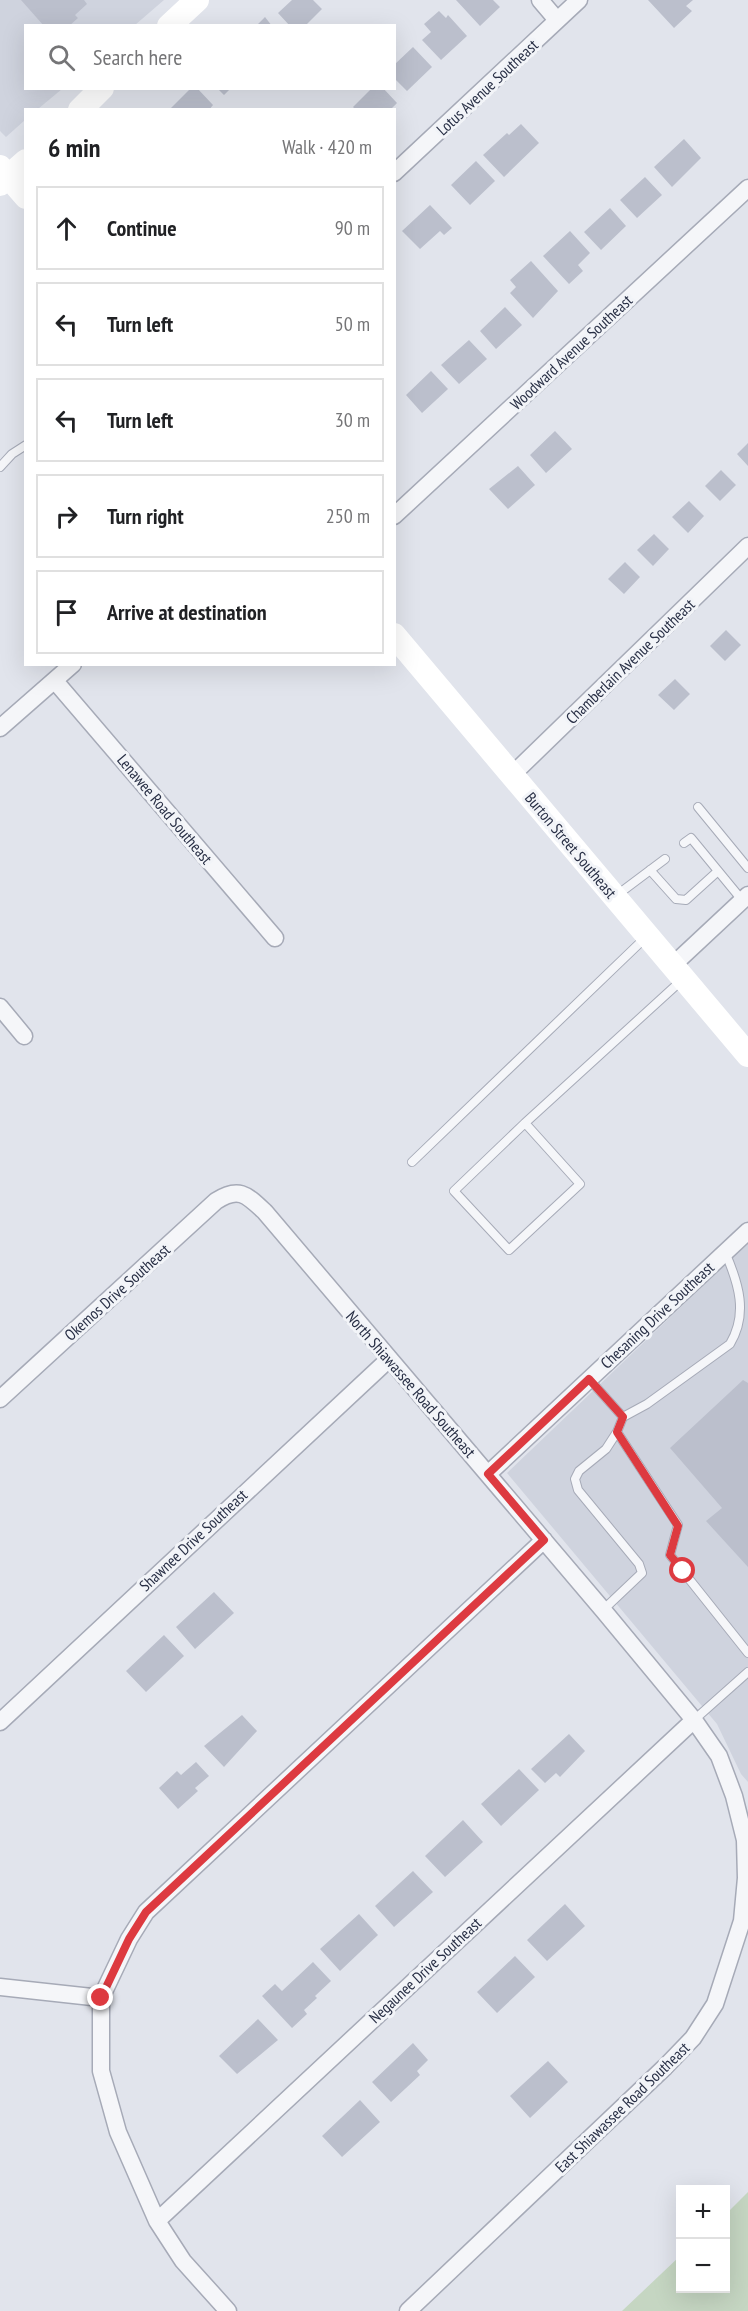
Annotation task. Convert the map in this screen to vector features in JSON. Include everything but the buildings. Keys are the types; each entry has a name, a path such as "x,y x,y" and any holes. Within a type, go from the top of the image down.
{"main road":[{"path":"171,24 196,0"},
{"path":"82,108 100,90"},
{"path":"8,172 24,194"},
{"name":"Burton Street Southeast","path":"396,637 748,1054"}],"street":[{"path":"540,0 557,20"},
{"name":"Lotus Avenue Southeast","path":"396,171 579,0"},
{"name":"Woodward Avenue Southeast","path":"396,514 748,188"},
{"name":"Chamberlain Avenue Southeast","path":"512,775 748,546"},
{"path":"0,728 71,666"},
{"name":"Lenawee Road Southeast","path":"55,681 275,938"},
{"path":"677,972 745,898"},
{"path":"0,1007 24,1036"},
{"name":"North Shiawassee Road Southeast","path":"238,1192 250,1197 266,1212 388,1360 488,1474 694,1720"},
{"name":"Okemos Drive Southeast","path":"0,1399 216,1201 228,1193 238,1192"},
{"name":"Chesaning Drive Southeast","path":"488,1474 748,1231"},
{"name":"Shawnee Drive Southeast","path":"0,1722 388,1360"},
{"path":"228,2311 183,2261 157,2221 118,2132 101,2071 101,1998 124,1947 146,1912 544,1540"},
{"name":"Negaunee Drive Southeast","path":"157,2221 694,1720"},
{"name":"East Shiawassee Road Southeast","path":"408,2311 672,2060 693,2038 715,2004 742,1921 746,1878 745,1840 734,1796 719,1756 694,1720"},
{"path":"0,1987 101,1998"}],"lane":[{"path":"0,467 12,454 24,446"},
{"path":"698,807 748,868"},
{"path":"688,841 745,898"},
{"path":"614,897 665,859"},
{"path":"650,870 676,899 686,900 718,871"},
{"path":"412,1162 647,936"},
{"path":"525,1123 580,1184 509,1250 454,1191 677,972"},
{"path":"603,1610 642,1573 639,1564 578,1490 575,1479 579,1471 606,1449 623,1417 647,1404 722,1350 736,1336 743,1306 739,1283 725,1252"},
{"path":"589,1379 623,1417"},
{"path":"617,1432 678,1526 670,1555 748,1653"},
{"path":"694,1720 748,1672"}],"shaded area":[{"path":"0,0 164,0 136,24 24,24 24,90 61,90 39,108 24,108 24,121 6,137 0,131"},
{"path":"748,1243 748,1782 741,1774 717,1724 507,1473"}],"green space":[{"path":"748,2192 748,2311 622,2311 676,2260 676,2293 730,2293 730,2210"}],"route":[{"path":"101,1998 129,1939 146,1912 544,1540 488,1474 589,1379 623,1417 617,1432 678,1526 670,1555 683,1571"}]}
